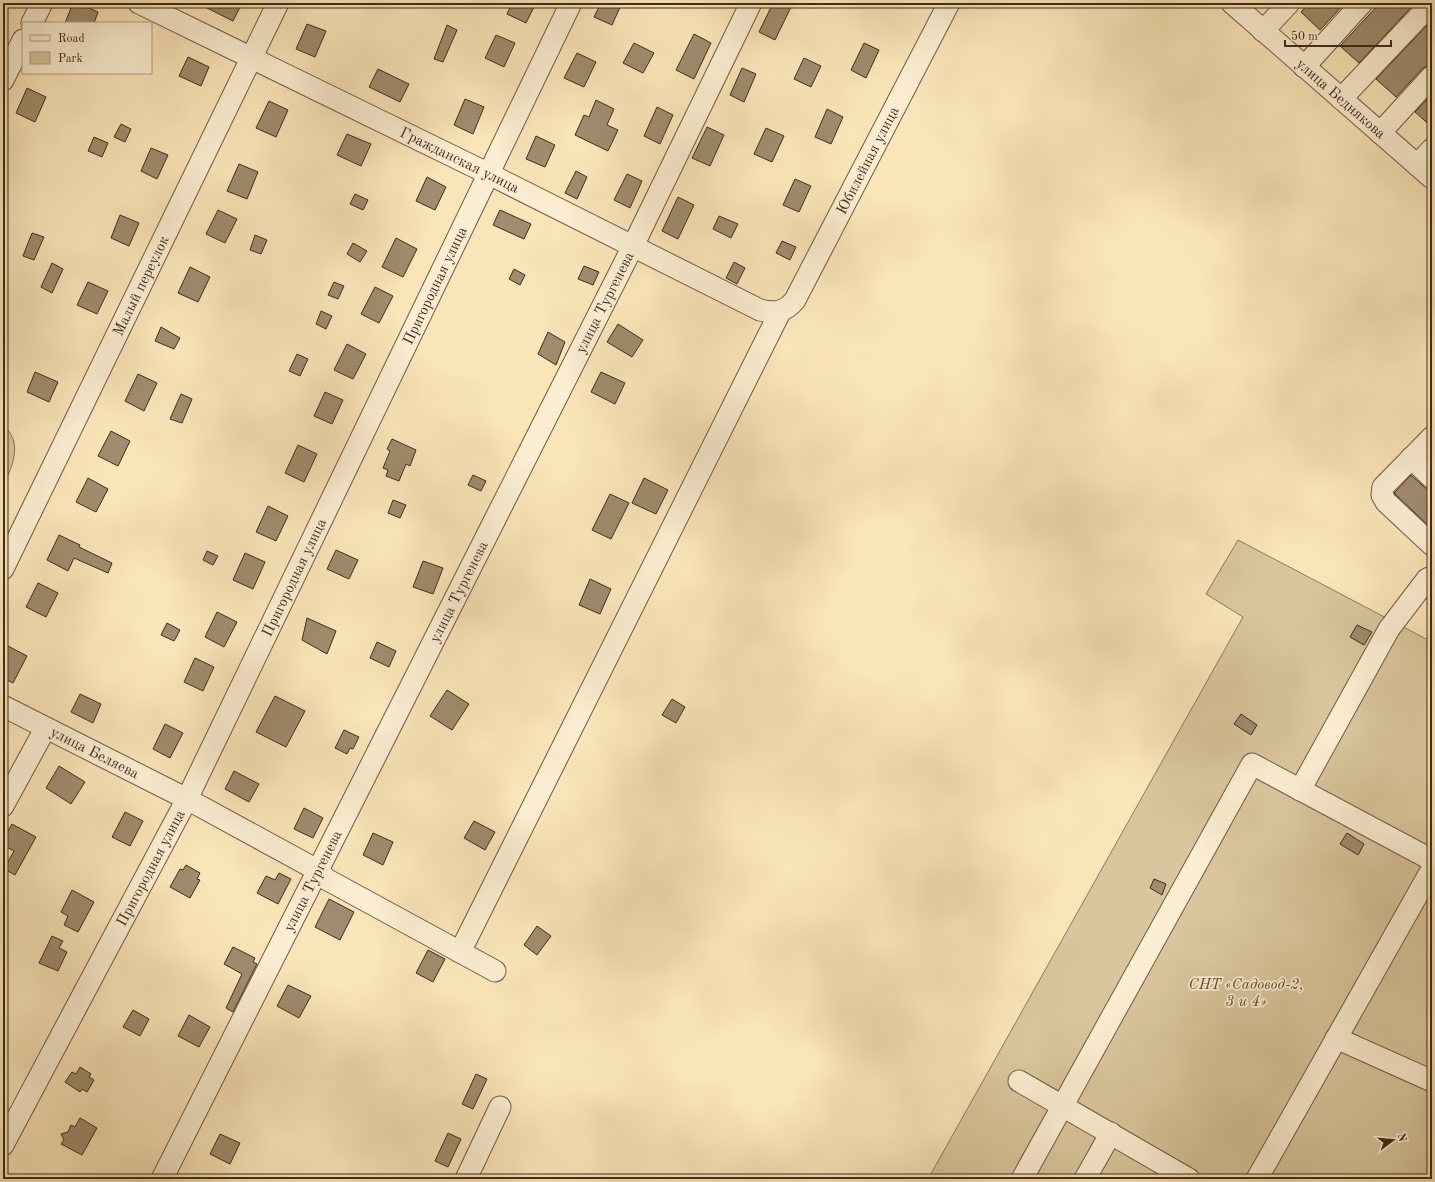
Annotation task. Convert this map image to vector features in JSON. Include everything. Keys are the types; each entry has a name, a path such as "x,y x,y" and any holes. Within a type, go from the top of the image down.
{"street":[{"path":"32,22 42,3"},
{"name":"Гражданская улица","path":"140,3 490,174 760,310 770,313 780,312"},
{"name":"Малый переулок","path":"3,569 278,3"},
{"name":"Пригородная улица","path":"3,1145 187,799 490,174 571,3"},
{"name":"улица Тургенева","path":"162,1179 319,871 633,246 751,3"},
{"name":"Юбилейная улица","path":"780,312 789,308 795,300 949,3"},
{"name":"улица Беднякова","path":"1232,3 1425,172"},
{"path":"1263,30 1289,3"},
{"path":"1304,67 1362,3"},
{"path":"1341,100 1428,7"},
{"path":"3,80 22,42"},
{"path":"1380,133 1432,76"},
{"path":"1425,172 1432,149"},
{"path":"460,952 780,312"},
{"path":"1432,438 1383,487 1382,495 1386,502 1432,545"},
{"path":"1411,458 1432,478"},
{"path":"1300,790 1389,628 1427,579 1432,577"},
{"name":"улица Беляева","path":"3,706 45,729 187,799 319,871 326,879 496,971"},
{"path":"3,806 45,729"},
{"path":"1022,1179 1252,764 1432,860"},
{"path":"1257,1179 1432,869"},
{"path":"1336,1038 1432,1081"},
{"path":"1019,1081 1112,1133 1189,1179"},
{"path":"466,1179 500,1107"},
{"path":"1085,1179 1112,1133"}],"green space":[{"path":"3,425 13,439 15,447 10,471 3,487"},
{"name":"СНТ «Садовод-2, 3 и 4»","path":"1238,540 1432,642 1432,1179 928,1179 1243,617 1206,594"}],"building":[{"path":"73,3 78,3 98,12 94,22 65,22"},
{"path":"197,3 242,3 233,21"},
{"path":"512,3 536,3 526,23 507,14"},
{"path":"601,3 622,3 612,25 594,17"},
{"path":"773,3 782,3 791,7 775,40 759,32"},
{"path":"1309,3 1345,3 1320,30 1301,12"},
{"path":"1380,3 1415,3 1359,63 1340,46"},
{"path":"1432,20 1432,64 1423,68 1396,97 1376,79"},
{"path":"307,24 326,31 315,57 296,49"},
{"path":"447,25 457,30 443,62 434,59"},
{"path":"694,34 711,43 694,79 676,70"},
{"path":"496,35 515,43 504,67 485,58"},
{"path":"634,43 654,53 643,73 623,63"},
{"path":"864,43 879,50 866,78 851,70"},
{"path":"577,53 596,62 584,87 564,78"},
{"path":"188,57 209,67 201,86 179,76"},
{"path":"804,58 821,66 811,87 794,79"},
{"path":"742,68 756,74 744,102 730,95"},
{"path":"378,69 409,84 400,102 369,87"},
{"path":"27,88 46,97 35,122 16,113"},
{"path":"1432,94 1432,127 1415,112"},
{"path":"465,99 484,107 473,134 454,125"},
{"path":"596,100 614,109 607,125 618,130 608,151 575,135 584,115 589,117"},
{"path":"269,101 288,110 276,137 256,128"},
{"path":"657,107 673,115 660,144 644,136"},
{"path":"827,109 843,117 831,144 815,137"},
{"path":"121,124 131,129 125,142 114,137"},
{"path":"707,127 724,135 710,166 692,158"},
{"path":"766,128 784,136 772,162 754,154"},
{"path":"347,134 371,144 361,166 337,155"},
{"path":"536,136 555,145 545,167 526,159"},
{"path":"94,137 108,143 102,157 88,151"},
{"path":"151,148 168,155 157,179 141,171"},
{"path":"239,164 258,172 247,199 227,191"},
{"path":"576,171 587,177 577,199 565,193"},
{"path":"627,174 642,181 630,208 614,200"},
{"path":"427,177 446,187 435,210 416,201"},
{"path":"795,179 811,186 799,212 783,205"},
{"path":"355,194 368,200 363,210 350,204"},
{"path":"678,197 694,205 678,239 662,231"},
{"path":"218,210 237,219 225,243 206,234"},
{"path":"500,210 531,224 524,239 493,225"},
{"path":"120,215 139,223 129,246 111,238"},
{"path":"719,216 738,224 731,238 713,229"},
{"path":"32,233 44,237 34,260 23,256"},
{"path":"255,235 267,240 261,254 250,250"},
{"path":"396,238 417,249 403,277 382,267"},
{"path":"782,241 796,247 790,260 776,253"},
{"path":"353,243 367,251 360,262 347,254"},
{"path":"734,262 745,268 737,284 726,278"},
{"path":"52,263 63,269 52,293 41,287"},
{"path":"584,266 599,272 593,285 578,279"},
{"path":"190,267 210,277 198,302 178,293"},
{"path":"514,269 525,275 520,285 509,279"},
{"path":"88,282 108,291 97,314 77,305"},
{"path":"334,282 344,286 338,299 328,295"},
{"path":"375,287 393,296 379,323 361,314"},
{"path":"321,311 332,316 326,329 316,324"},
{"path":"618,324 643,340 632,357 607,342"},
{"path":"161,327 180,338 174,349 155,341"},
{"path":"548,332 565,342 556,365 538,354"},
{"path":"347,344 366,354 353,379 334,370"},
{"path":"297,354 308,359 300,376 289,371"},
{"path":"35,372 58,382 49,402 27,392"},
{"path":"601,372 625,383 615,404 591,392"},
{"path":"138,374 157,383 144,411 125,401"},
{"path":"325,392 343,400 332,424 314,416"},
{"path":"181,394 192,399 182,423 170,419"},
{"path":"111,431 130,441 118,466 98,456"},
{"path":"392,439 416,450 410,466 406,464 399,481 386,476 388,470 383,468 390,451 387,449"},
{"path":"298,445 317,454 304,482 285,473"},
{"path":"473,475 486,481 481,491 468,485"},
{"path":"1411,475 1432,494 1432,529 1394,493"},
{"path":"88,478 108,489 96,512 76,502"},
{"path":"644,478 668,490 656,514 632,503"},
{"path":"610,494 629,503 611,539 592,530"},
{"path":"393,500 406,505 400,518 388,513"},
{"path":"268,506 288,516 276,541 256,532"},
{"path":"59,535 80,545 79,547 112,563 108,573 74,558 68,571 47,560"},
{"path":"336,550 358,560 349,579 327,569"},
{"path":"207,551 218,556 213,565 203,560"},
{"path":"245,553 265,562 253,589 233,580"},
{"path":"423,561 443,568 433,594 413,587"},
{"path":"590,579 611,589 600,614 579,605"},
{"path":"38,583 58,593 46,617 26,607"},
{"path":"217,612 237,622 224,647 205,637"},
{"path":"307,618 336,631 327,654 302,640"},
{"path":"167,623 180,630 174,641 161,635"},
{"path":"1357,625 1372,632 1364,645 1350,637"},
{"path":"377,642 396,651 389,667 370,658"},
{"path":"8,646 27,656 13,683 3,678 3,656"},
{"path":"195,658 214,667 203,691 184,682"},
{"path":"447,690 469,704 452,730 430,716"},
{"path":"80,694 101,704 93,723 71,712"},
{"path":"275,696 305,711 286,747 256,732"},
{"path":"672,699 685,707 676,723 662,715"},
{"path":"1241,714 1257,725 1251,735 1234,724"},
{"path":"165,724 183,733 170,758 153,749"},
{"path":"344,730 359,737 353,749 350,748 347,754 335,748"},
{"path":"59,766 85,782 71,804 46,788"},
{"path":"234,771 259,784 249,802 225,789"},
{"path":"304,808 323,818 313,838 294,829"},
{"path":"125,812 143,821 130,846 112,837"},
{"path":"474,821 495,832 485,850 464,838"},
{"path":"12,824 36,837 15,875 4,869 14,851 3,845 3,840"},
{"path":"373,833 393,842 383,865 363,855"},
{"path":"1347,833 1364,844 1358,855 1340,844"},
{"path":"186,865 200,873 197,879 200,880 190,898 170,887 180,869 183,870"},
{"path":"279,873 291,879 278,904 257,893 266,876 275,880"},
{"path":"1154,879 1166,884 1162,895 1150,888"},
{"path":"72,890 94,902 78,932 64,925 68,916 61,912"},
{"path":"329,899 354,912 340,940 315,927"},
{"path":"537,926 551,936 537,955 524,945"},
{"path":"52,936 63,941 59,948 67,952 58,971 39,963"},
{"path":"233,947 255,958 253,962 257,964 233,1012 226,1008 242,974 224,964"},
{"path":"428,950 445,959 433,982 416,973"},
{"path":"288,985 311,996 299,1018 277,1006"},
{"path":"133,1010 149,1019 140,1036 123,1027"},
{"path":"189,1015 210,1027 199,1047 178,1036"},
{"path":"80,1067 91,1074 89,1077 94,1080 87,1092 82,1089 80,1092 65,1082 72,1072 76,1074"},
{"path":"476,1074 487,1079 473,1109 462,1104"},
{"path":"80,1118 97,1128 82,1155 61,1144 64,1140 61,1134 68,1132 71,1125 75,1127"},
{"path":"448,1133 461,1139 448,1167 435,1161"},
{"path":"220,1134 240,1143 230,1164 210,1154"}]}
